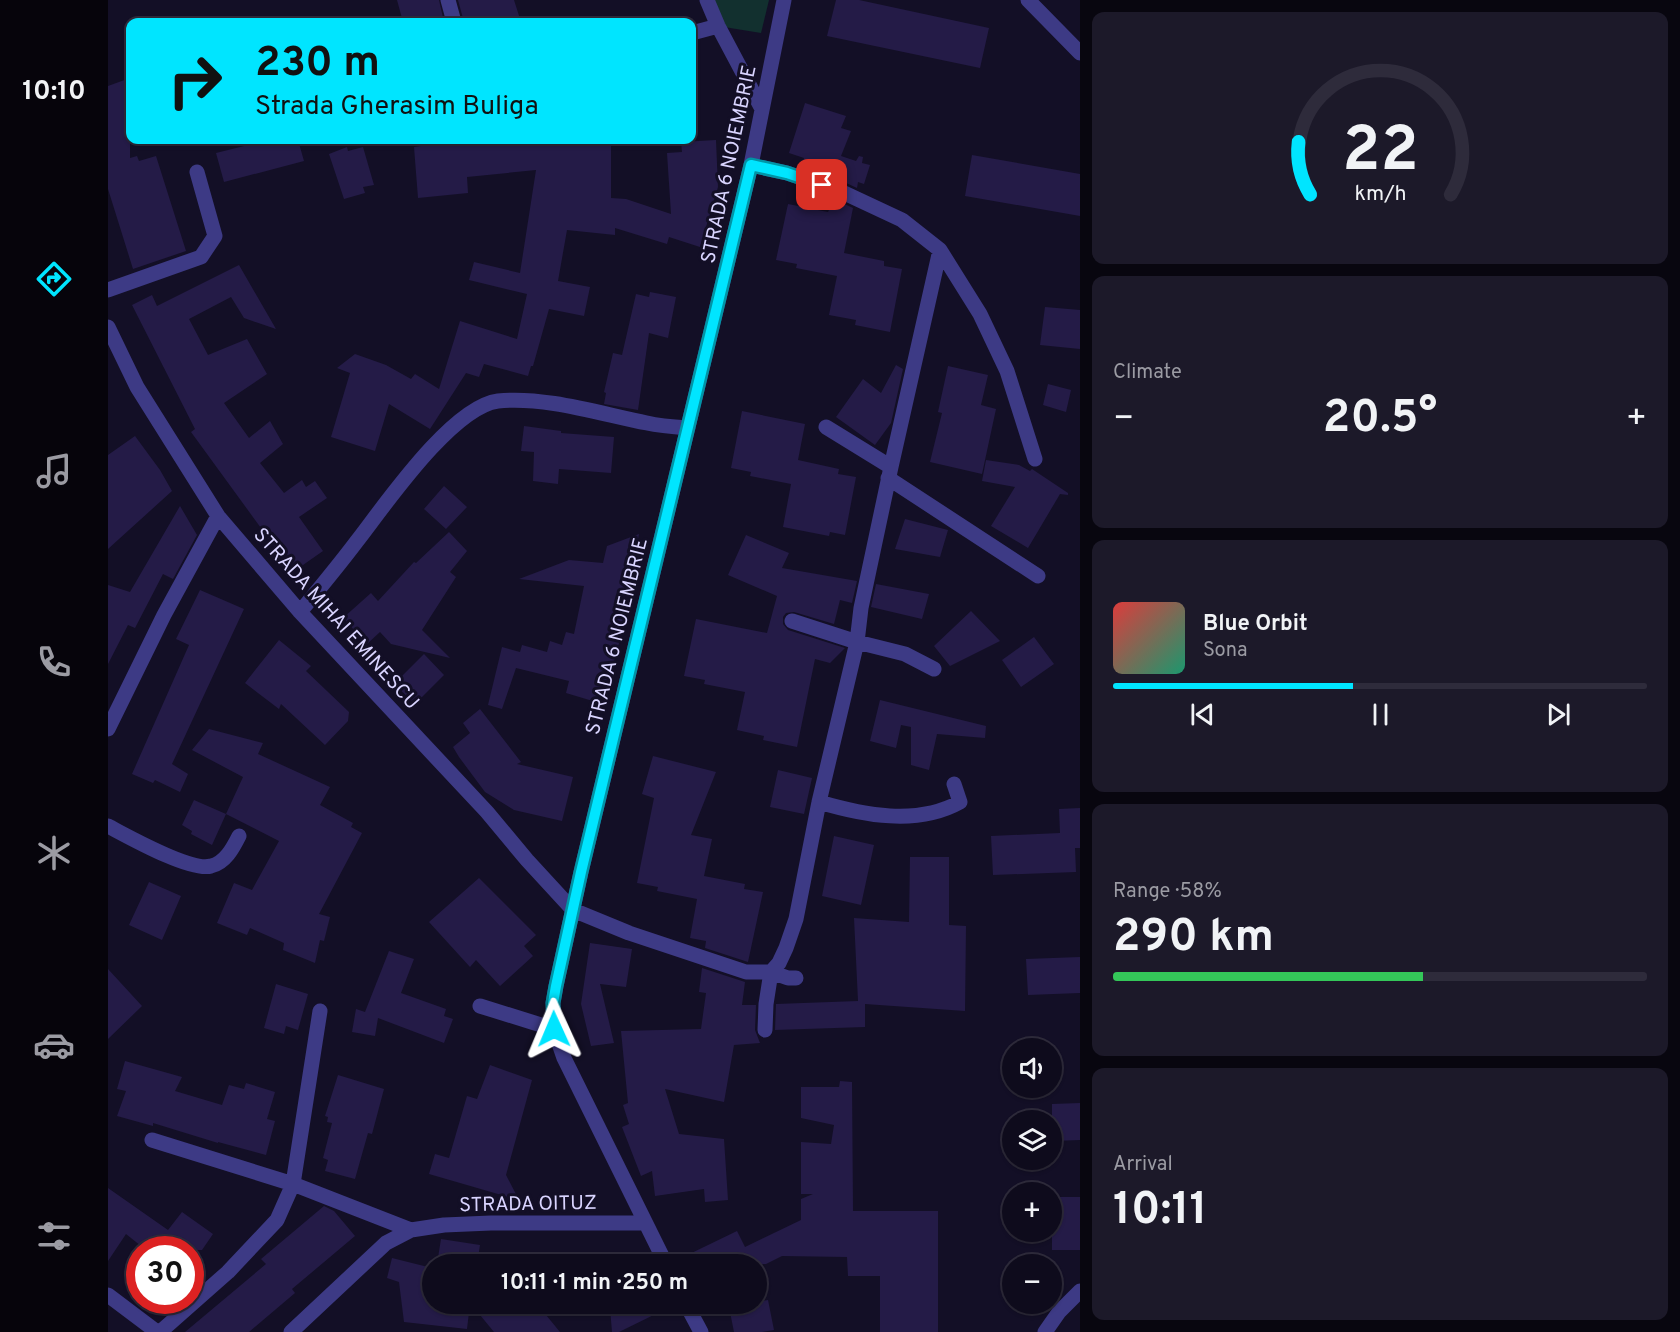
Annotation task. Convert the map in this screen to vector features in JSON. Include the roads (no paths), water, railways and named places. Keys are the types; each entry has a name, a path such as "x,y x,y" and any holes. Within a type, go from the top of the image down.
{"street":[{"path":"448,0 453,18"},
{"path":"707,0 717,26 762,109"},
{"name":"STRADA 6 NOIEMBRIE","path":"661,1254 564,1058 554,1029 553,1003 573,910 751,165 784,0"},
{"path":"1028,0 1080,53"},
{"path":"696,32 717,26"},
{"path":"751,165 787,173 840,191 902,220 940,249 980,314 1007,371 1035,459"},
{"path":"108,290 201,257 215,236 197,172"},
{"path":"765,1030 771,972 779,963 796,919 819,802 857,642 861,608 889,473 940,249"},
{"name":"STRADA MIHAI EMINESCU","path":"108,327 137,387 218,516 300,612 488,812 527,860 573,910"},
{"path":"300,612 411,470 440,440 474,411 495,402 520,400 578,408 650,424 688,428"},
{"path":"826,428 1038,576"},
{"path":"108,729 164,615 218,516"},
{"path":"792,621 904,654 934,669"},
{"path":"819,802 847,811 912,816 937,811 960,802 954,784"},
{"path":"108,826 190,866 210,867 223,860 239,836"},
{"path":"573,910 629,933 746,972 771,972 788,978 796,978"},
{"path":"480,1005 554,1029"},
{"path":"108,1295 159,1332 228,1272 277,1220 293,1184 320,1011"},
{"name":"STRADA OITUZ","path":"152,1140 293,1184 411,1230"},
{"name":"STRADA OITUZ","path":"291,1332 386,1243 411,1230 444,1225 501,1222 645,1223"},
{"path":"1045,1332 1059,1312 1080,1291"},
{"path":"691,1314 700,1332"}]}
